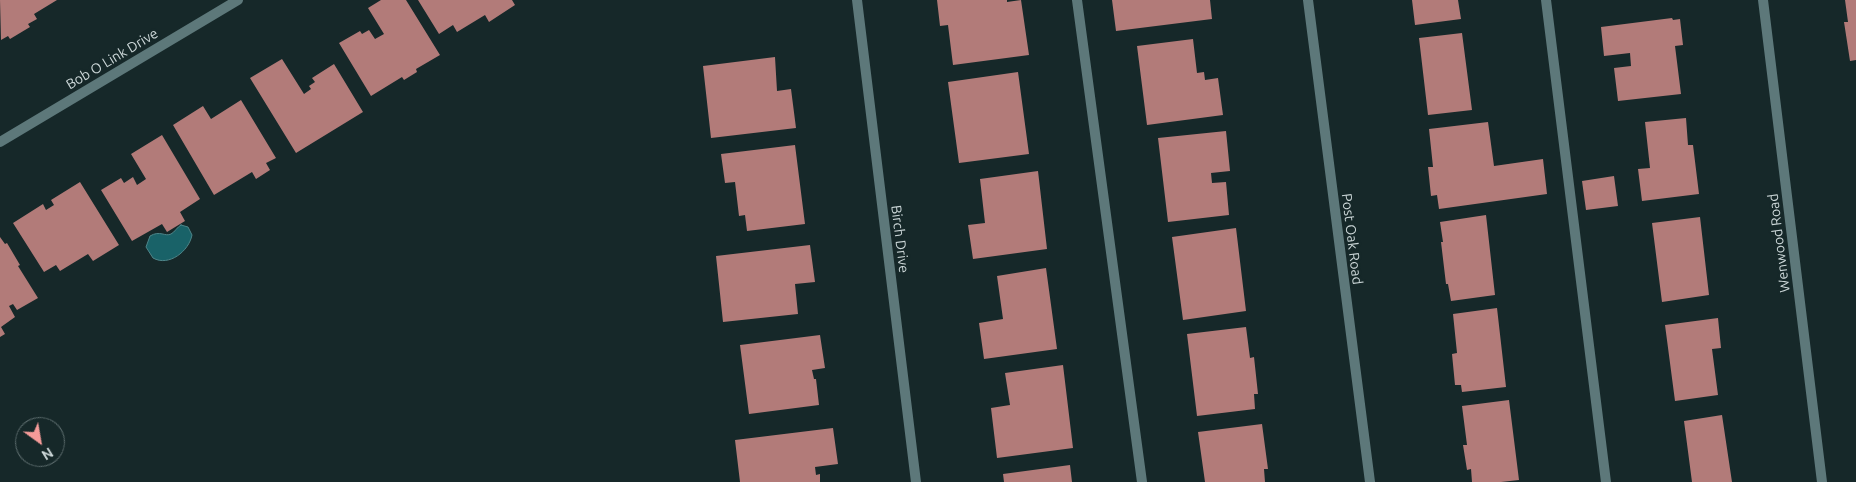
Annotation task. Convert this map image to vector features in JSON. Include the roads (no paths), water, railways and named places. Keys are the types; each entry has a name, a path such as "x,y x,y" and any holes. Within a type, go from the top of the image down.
{"street":[{"name":"Bob O Link Drive","path":"0,142 238,0"},
{"name":"Birch Drive","path":"857,0 916,482"},
{"path":"1077,0 1142,482"},
{"name":"Post Oak Road","path":"1308,0 1370,482"},
{"path":"1546,0 1606,482"},
{"name":"Wenwood Road","path":"1763,0 1822,482"}],"water":[{"path":"181,225 188,227 192,235 183,252 172,259 159,260 153,258 146,247 150,236 154,234 171,234"}]}
